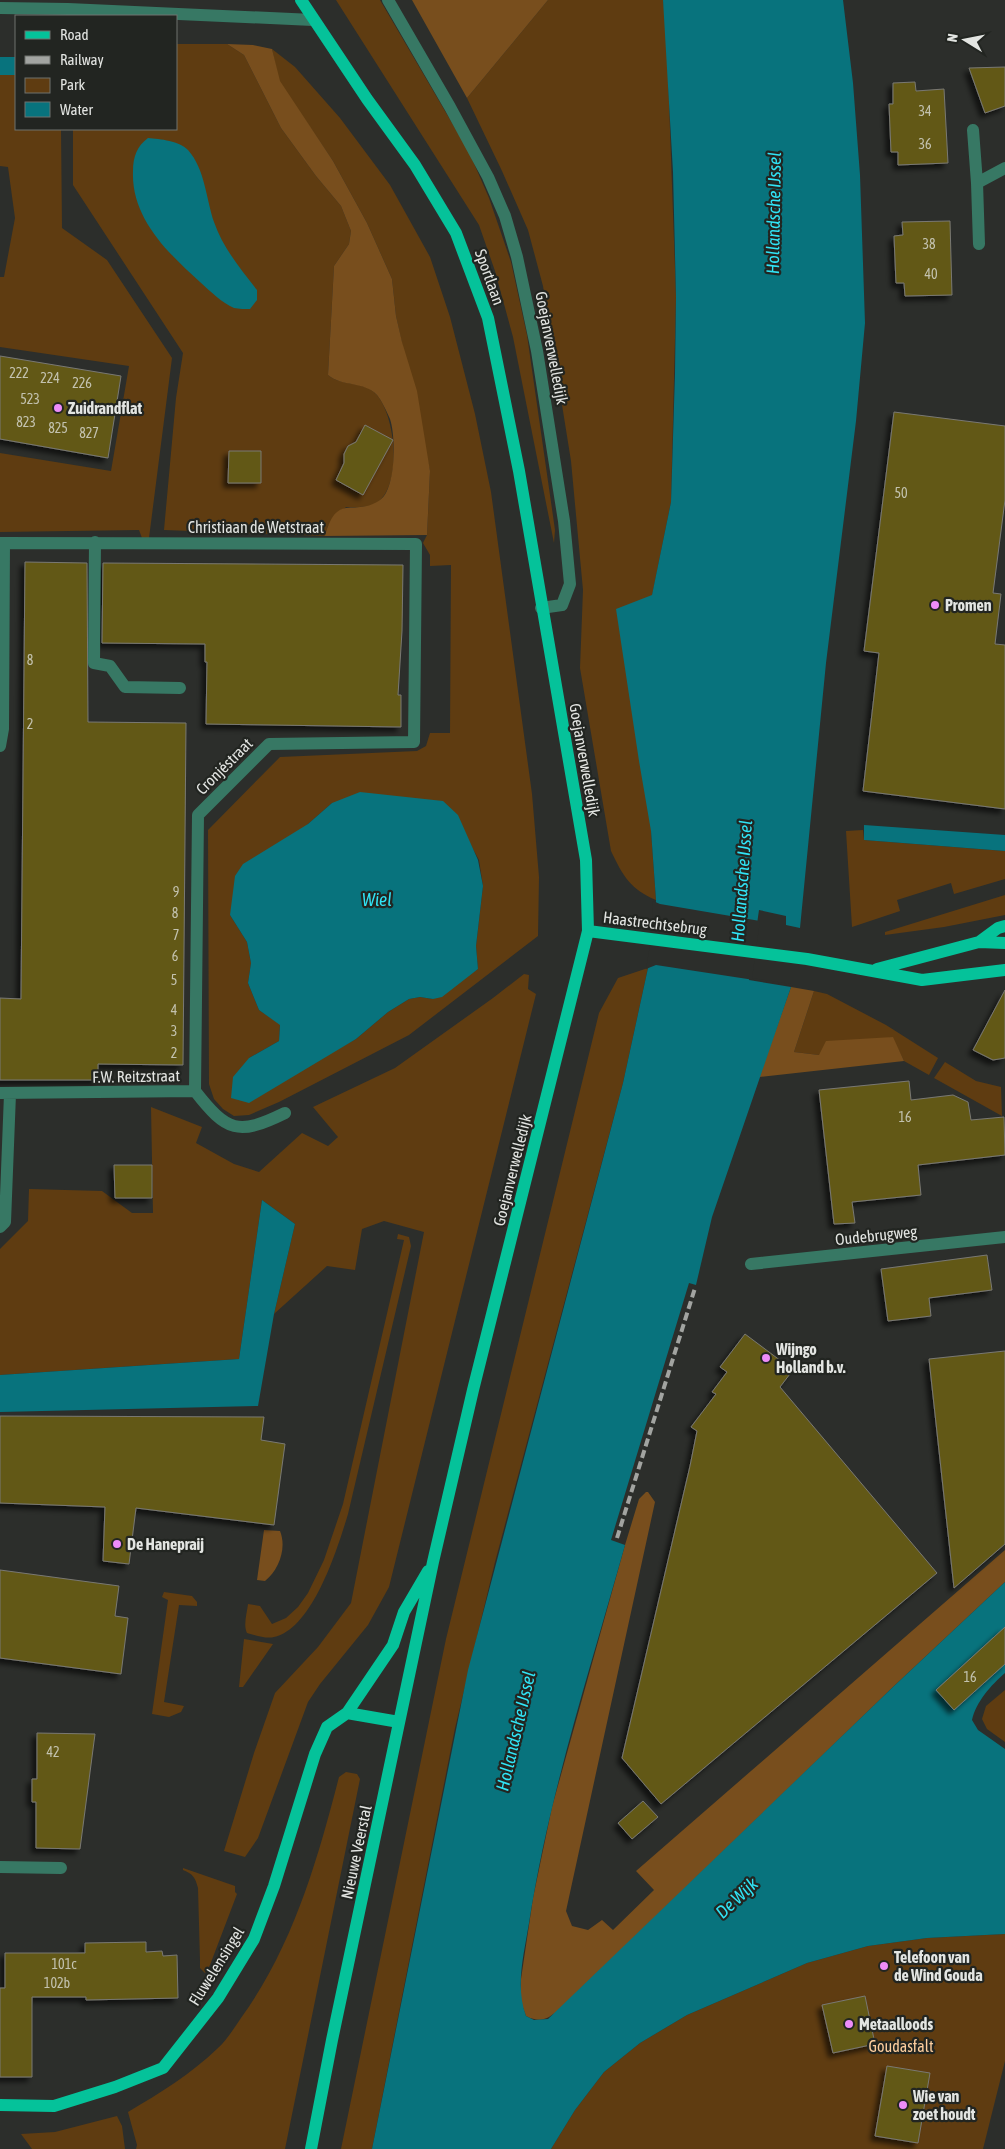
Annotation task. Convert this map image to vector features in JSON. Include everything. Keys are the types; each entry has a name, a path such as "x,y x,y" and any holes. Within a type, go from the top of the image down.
{"main road":[{"name":"Sportlaan","path":"301,0 415,165 456,233 488,318 519,471 541,608"},
{"name":"Goejanverwelledijk","path":"434,1562 473,1390 575,991 588,931 586,860 541,608"},
{"path":"979,942 998,928 1005,926"},
{"name":"Haastrechtsebrug","path":"588,931 807,959 922,980 1005,970"},
{"path":"875,970 979,942 1005,943"},
{"path":"399,1722 348,1713 393,1645 404,1612 434,1562"},
{"name":"Nieuwe Veerstal","path":"311,2149 332,2040 434,1562"},
{"name":"Fluwelensingel","path":"0,2105 54,2106 115,2087 163,2068 218,1998 254,1939 280,1868 315,1754 327,1728 348,1713"}],"street":[{"name":"Goejanverwelledijk","path":"388,0 488,177 505,216 517,257 537,351 564,521 570,584 562,605 541,608"},
{"path":"0,8 68,8 313,20"},
{"path":"973,130 977,183 978,244"},
{"path":"977,183 1005,168"},
{"path":"95,542 94,663 110,666 124,686 180,688"},
{"path":"0,746 3,729 2,543"},
{"name":"Christiaan de Wetstraat","path":"2,543 416,544"},
{"name":"Cronjéstraat","path":"195,1091 198,815 269,744 414,742 416,544"},
{"name":"F.W. Reitzstraat","path":"5,1094 195,1091 220,1120 235,1127 258,1126 285,1113"},
{"path":"0,1227 5,1222 5,1094"},
{"name":"Oudebrugweg","path":"751,1264 1005,1237"},
{"path":"0,1867 61,1868"}],"green space":[{"path":"336,0 380,0 469,152 489,198 511,262 527,335 555,530 554,543 513,337 495,271 479,225"},
{"path":"548,0 663,0 666,18 676,297 671,502 652,596 651,831 656,900 647,896 628,881 611,851 580,668 583,590 571,461 543,286 528,230 467,98"},
{"path":"178,44 227,44 244,55 281,128 316,176 341,206 351,231 349,244 334,266 328,375 334,379 372,390 383,405 388,417 392,431 394,462 388,488 379,502 370,506 346,507 328,526 325,536 164,530 176,398 183,353 73,185 73,130 178,130"},
{"path":"272,49 295,67 340,118 390,185 430,257 450,317 475,414 491,492 532,794 539,877 538,936 409,1035 279,1102 249,1115 234,1116 223,1109 214,1099 209,1084 208,830 280,757 417,751 426,746 430,733 450,733 451,565 430,566 430,555 423,543 427,535 430,471 396,316 392,279 367,223 333,161 279,81","holes":["419,800 443,802 479,860 483,886 476,946 478,969 433,999 420,997 409,999 388,1012 356,1039 320,1059 249,1058 279,1041 280,1024 259,1010 248,983 251,963 247,942 230,915 308,824 332,803"]},
{"path":"0,75 15,75 15,130 61,130 62,228 107,260 172,358 149,538 142,538 139,530 0,532 0,453 111,471 129,366 0,347 0,277 4,277 15,218 8,167 0,166"},
{"path":"863,830 864,840 1005,851 1005,879 954,894 951,883 897,900 900,911 852,927 846,831"},
{"path":"1005,895 1005,915 944,927 885,935 885,932"},
{"path":"648,968 623,1083 495,1562 455,1728 372,2149 341,2149 446,1639 599,1013 618,978"},
{"path":"524,974 529,975 528,989 536,994 389,1587 368,1625 320,1684 308,1702 258,1838 245,1857 224,1851 254,1753 275,1693 318,1647 351,1603 424,1232 384,1221 362,1229 355,1270 327,1266 274,1314 295,1224 262,1200 239,1359 0,1375 0,1249 28,1221 29,1189 102,1191 132,1213 153,1213 151,1107 202,1127 196,1143 234,1164 259,1172 302,1133 328,1146 338,1137 313,1107 395,1068"},
{"path":"814,991 827,994 886,1025 938,1058 929,1075 904,1061 892,1037 819,1055 794,1052"},
{"path":"945,1062 976,1081 1001,1087 1002,1116 934,1078"},
{"path":"398,1234 409,1237 411,1246 348,1514 338,1546 322,1585 301,1619 288,1631 274,1637 247,1633 245,1623 248,1604 260,1606 272,1624 286,1618 298,1607 308,1593 324,1560 343,1504 404,1240 397,1239"},
{"path":"164,1592 192,1596 197,1602 197,1606 179,1605 164,1702 184,1706 181,1712 169,1717 152,1714 168,1600 162,1597"},
{"path":"244,1639 273,1644 243,1687 239,1687"},
{"path":"1005,1690 1005,1742 987,1729 982,1719 986,1706"},
{"path":"346,1772 357,1774 360,1779 285,2149 136,2149 137,2145 128,2112 186,2075 221,2045 259,1990 275,1962 289,1933 312,1872 339,1777"},
{"path":"183,1868 235,1886 237,1894 210,1965 205,1973 200,1968 198,1888 193,1876 183,1870"},
{"name":"Goudasfalt","path":"1005,1934 1005,2061 983,2149 551,2149 575,2110 604,2072 640,2043 687,2015 807,1963 868,1946 927,1938"},
{"path":"117,2116 122,2126 125,2149 32,2149 21,2134 55,2132"}],"shaded area":[{"path":"412,0 548,0 467,98"},
{"path":"227,44 253,45 272,49 280,81 333,161 367,223 392,279 396,316 417,391 430,471 427,535 325,536 335,514 347,508 371,505 380,500 385,494 392,474 394,449 392,427 383,403 377,395 366,388 334,379 328,375 334,266 349,244 351,231 341,206 316,176 281,128 244,55"},
{"path":"791,987 814,991 794,1052 819,1055 826,1041 893,1037 904,1061 759,1077"},
{"path":"646,1492 655,1502 566,1911 572,1926 588,1930 602,1920 613,1930 654,1890 636,1871 1005,1550 1005,1582 893,1687 562,2007 549,2017 537,2020 526,2016 521,2002 521,1979 533,1898 552,1807 625,1545 639,1499"},
{"path":"264,1530 280,1531 283,1544 278,1565 265,1581 257,1580"}],"water":[{"path":"663,0 843,0 853,83 860,175 865,323 856,421 826,663 800,928 786,925 786,916 759,910 749,980 791,987 712,1217 696,1285 689,1283 611,1540 625,1545 571,1732 537,1875 523,1958 521,1993 523,2005 526,2016 534,2020 548,2019 893,1687 1005,1582 1005,1673 985,1694 972,1720 978,1730 1005,1749 1005,1934 927,1938 868,1946 807,1963 687,2015 640,2043 604,2072 575,2110 551,2149 372,2149 468,1670 623,1083 655,934 656,900 651,831 616,609 652,595 671,502 676,297 673,172"},
{"path":"0,57 15,57 15,75 0,75"},
{"path":"148,138 180,144 194,158 202,175 211,213 222,240 232,258 257,290 257,300 250,309 234,308 212,293 164,247 145,219 138,204 134,188 133,166 138,148"},
{"name":"Wiel","path":"360,792 443,801 458,815 478,860 483,886 476,946 478,969 442,997 409,999 388,1012 356,1039 249,1103 231,1098 233,1077 249,1058 279,1041 280,1025 259,1010 248,983 251,963 247,942 230,915 235,876 243,864 308,824 332,803"},
{"path":"864,825 1005,835 1005,851 864,840"},
{"path":"262,1200 295,1224 274,1314 258,1406 0,1412 0,1375 239,1359"}],"pier":[{"path":"653,901 660,904 760,921 752,978 791,984 793,986 656,965 646,969 652,933"}],"building":[{"path":"1005,67 1005,106 985,113 969,68"},
{"path":"915,82 916,91 944,89 948,163 898,165 898,152 891,152 889,104 893,104 893,83"},
{"path":"950,221 952,295 905,296 904,283 896,283 894,236 903,235 902,222"},
{"name":"Zuidrandflat","path":"0,356 121,376 108,458 0,439"},
{"name":"Promen","path":"894,412 1005,426 1005,500 993,593 1001,594 995,644 1005,645 1005,809 863,791 879,653 864,651"},
{"path":"365,425 393,440 363,495 336,480 344,463 344,454 348,446 356,442"},
{"path":"229,451 261,451 261,483 228,483"},
{"path":"25,562 87,563 88,722 186,723 183,1065 98,1064 98,1080 0,1080 0,998 21,999"},
{"path":"103,563 403,565 402,631 398,695 401,695 401,727 206,724 207,662 205,662 205,644 102,643"},
{"path":"1005,990 1005,1058 993,1060 973,1050"},
{"path":"909,1081 911,1100 953,1095 968,1102 971,1120 1004,1117 1005,1155 918,1165 921,1195 852,1202 855,1223 834,1224 819,1090"},
{"path":"114,1165 152,1165 152,1198 115,1198"},
{"path":"987,1255 992,1290 929,1298 931,1316 888,1321 881,1269"},
{"path":"745,1334 793,1370 780,1387 937,1573 661,1804 622,1758 690,1466 697,1431 691,1427 716,1394 712,1392 727,1372 720,1367"},
{"path":"1005,1351 1005,1544 954,1588 929,1359"},
{"name":"De Hanepraij","path":"0,1416 264,1417 261,1440 285,1444 274,1525 136,1508 129,1564 103,1561 105,1507 0,1503"},
{"path":"0,1570 119,1586 115,1616 128,1618 121,1674 0,1658"},
{"path":"1005,1627 1005,1664 954,1710 936,1690"},
{"path":"37,1733 95,1734 80,1849 36,1848 36,1802 32,1802 32,1779 37,1779"},
{"path":"643,1801 658,1817 632,1839 618,1823"},
{"path":"146,1942 146,1952 162,1951 163,1956 177,1955 178,1998 86,2000 86,1997 32,1997 32,2077 0,2077 0,1988 5,1988 5,1953 85,1953 85,1943"},
{"name":"Metaalloods","path":"865,1996 875,2044 833,2053 822,2005"},
{"name":"Wie van zoet houdt","path":"887,2066 930,2073 918,2143 875,2136"}],"railway":[{"path":"617,1538 695,1288"}],"place":[{"name":"Zuidrandflat","path":"58,408"},
{"name":"Promen","path":"935,605"},
{"name":"Wijngo Holland b.v.","path":"766,1358"},
{"name":"De Hanepraij","path":"117,1544"},
{"name":"Telefoon van de Wind Gouda","path":"884,1966"},
{"name":"Metaalloods","path":"849,2024"},
{"name":"Wie van zoet houdt","path":"903,2105"}],"water label":[{"name":"Hollandsche IJssel","path":"774,213"},
{"name":"Hollandsche IJssel","path":"742,881"},
{"name":"Hollandsche IJssel","path":"516,1731"},
{"name":"De Wijk","path":"737,1898"}]}
